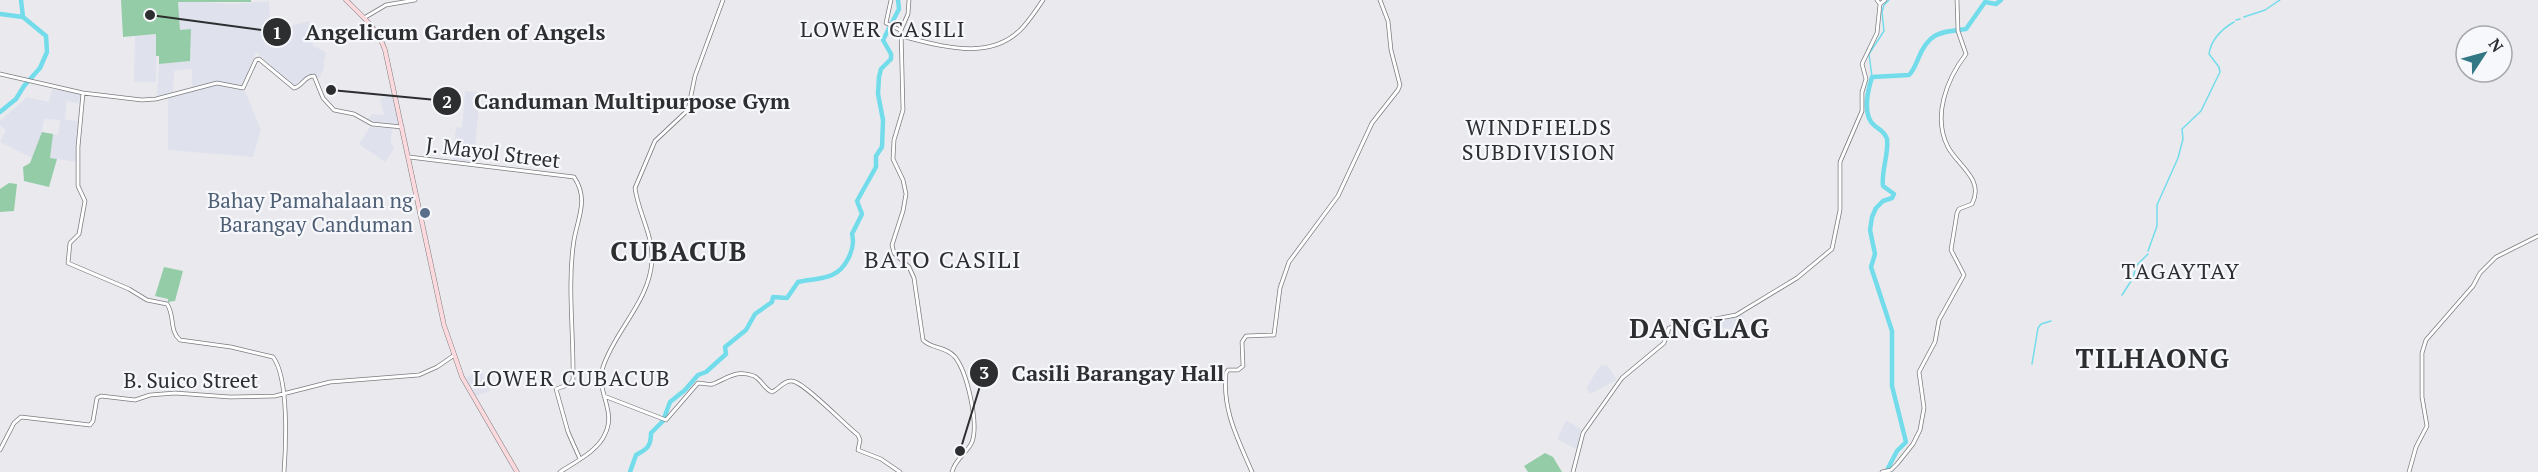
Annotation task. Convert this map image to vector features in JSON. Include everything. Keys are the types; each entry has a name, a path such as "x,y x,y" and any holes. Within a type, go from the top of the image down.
{"main road":[{"path":"346,0 380,37 385,50 441,312 453,356 471,395 517,472"}],"street":[{"path":"364,18 386,5 415,0"},
{"path":"560,472 602,440 607,431 608,404 600,386 602,370 610,350 645,291 652,259 646,224 635,189 655,141 688,110 694,76 723,0"},
{"path":"891,0 885,23 901,30"},
{"path":"909,0 908,14 901,30 904,98 902,116 894,140 893,159 903,180 906,194 903,211 891,246 894,253 909,267 914,278 922,340 953,354 967,382 973,438 952,472"},
{"path":"902,36 960,49 987,49 997,46 1023,27 1043,0"},
{"path":"1252,472 1238,444 1227,409 1226,373 1228,370 1238,370 1243,366 1244,338 1274,335 1280,288 1289,262 1338,196 1372,123 1398,90 1400,84 1391,50 1388,21 1380,0"},
{"path":"1573,472 1583,433 1618,383 1646,357 1660,348 1666,340 1669,328 1731,317 1797,278 1833,249 1840,210 1840,162 1862,111 1862,92 1866,79 1862,64 1877,33 1878,2 1885,0"},
{"path":"1884,472 1897,464 1913,444 1920,430 1924,408 1919,372 1933,350 1939,320 1964,275 1952,250 1957,213 1959,208 1972,204 1974,187 1971,174 1948,148 1944,135 1942,106 1950,76 1966,54 1958,31 1957,0"},
{"path":"0,74 82,93 143,100 156,99 217,83 243,88 256,60 259,59 294,88 299,87 306,78 314,76 323,98 334,110 354,114 372,124 402,127"},
{"path":"82,93 78,186 85,201 79,234 70,243 68,263 129,289 147,300 167,304 171,309 175,334 180,340 231,347 273,357 278,364 285,394 284,472"},
{"name":"J. Mayol Street","path":"409,157 574,177 580,187 583,197 572,255 573,380 570,384 556,389 568,432 580,459"},
{"path":"2409,472 2416,447 2427,426 2422,398 2422,353 2426,339 2473,286 2486,266 2502,252 2532,241 2538,236"},
{"name":"B. Suico Street","path":"0,450 14,423 21,417 90,424 93,421 97,398 101,396 135,400 150,395 175,393 230,396 285,394 330,382 418,375 437,367 453,356"},
{"path":"604,396 664,420 698,383 709,385 733,373 753,375 770,392 776,391 786,382 794,381 807,389 858,435 860,440 858,450 900,472"}],"shaded area":[{"path":"178,0 231,4 269,1 270,22 278,29 309,21 313,46 326,52 323,71 319,78 309,74 294,86 256,52 242,87 216,81 192,87 192,69 174,71 173,92 157,97 159,64 190,61 191,30 179,30"},
{"path":"157,34 156,82 134,82 135,36"},
{"path":"216,85 245,91 261,130 253,157 168,150 168,98"},
{"path":"52,89 81,94 81,104 67,101 65,120 79,121 76,162 50,158 53,134 58,135 60,120 44,119 41,137 32,158 0,142 6,130 0,125 0,121 27,97 49,102"},
{"path":"465,91 480,92 474,163 452,161 456,127 462,128"},
{"path":"392,95 399,125 367,120 372,114 384,115 380,99"},
{"path":"370,127 392,128 391,144 395,147 385,162 359,144"},
{"path":"1741,313 1745,317 1740,331 1719,327 1724,319"},
{"path":"1607,365 1617,380 1590,394 1586,388 1600,366"},
{"path":"482,372 490,391 476,396 466,377"},
{"path":"1566,420 1581,429 1577,449 1557,439"}],"green space":[{"path":"121,0 251,0 251,2 178,2 180,30 191,29 190,61 159,64 159,56 156,56 156,34 123,37"},
{"path":"42,132 53,134 50,158 57,159 49,187 24,181 23,167 30,163"},
{"path":"9,183 17,184 14,211 0,212 0,189"},
{"path":"164,267 183,271 175,301 168,302 168,299 155,296"},
{"path":"1545,453 1553,457 1562,472 1528,472 1524,466"}],"waterway":[{"path":"0,112 16,99 40,68 47,52 46,36 23,17 21,0"},
{"path":"630,472 636,455 648,447 651,433 663,421 670,402 698,375 706,372 726,354 725,347 746,330 755,314 772,302 773,297 787,298 798,282 832,275 842,268 849,258 853,245 852,234 862,214 857,201 876,167 876,156 882,147 883,120 878,94 879,77 881,69 891,59 891,54 883,40 899,9 898,0"},
{"path":"1872,77 1869,54 1884,31 1882,12 1889,0"},
{"path":"1886,472 1897,451 1906,442 1892,386 1892,331 1871,267 1875,254 1870,230 1872,217 1876,208 1883,201 1892,198 1894,194 1883,186 1887,139 1868,116 1869,89 1872,77 1909,75 1931,38 1949,31 1966,29 1985,2 1996,4 2001,0"},
{"path":"2244,17 2265,10 2280,0"},
{"path":"0,14 23,17"},
{"path":"2236,20 2240,19"},
{"path":"2148,251 2157,226 2157,205 2178,158 2183,139 2182,129 2201,111 2220,72 2209,54 2210,49 2218,35 2234,22"},
{"path":"2122,295 2133,278 2136,266 2148,254"},
{"path":"2032,364 2038,328 2041,324 2051,321"}],"place":[{"name":"Angelicum Garden of Angels","path":"150,15"},
{"name":"Canduman Multipurpose Gym","path":"331,90"},
{"name":"Bahay Pamahalaan ng Barangay Canduman","path":"425,213"},
{"name":"Casili Barangay Hall","path":"960,451"}],"district":[{"name":"LOWER CASILI","path":"883,29"},
{"name":"WINDFIELDS SUBDIVISION","path":"1539,140"},
{"name":"CUBACUB","path":"679,252"},
{"name":"BATO CASILI","path":"943,260"},
{"name":"TAGAYTAY","path":"2181,271"},
{"name":"DANGLAG","path":"1700,329"},
{"name":"TILHAONG","path":"2153,359"},
{"name":"LOWER CUBACUB","path":"572,378"}]}
